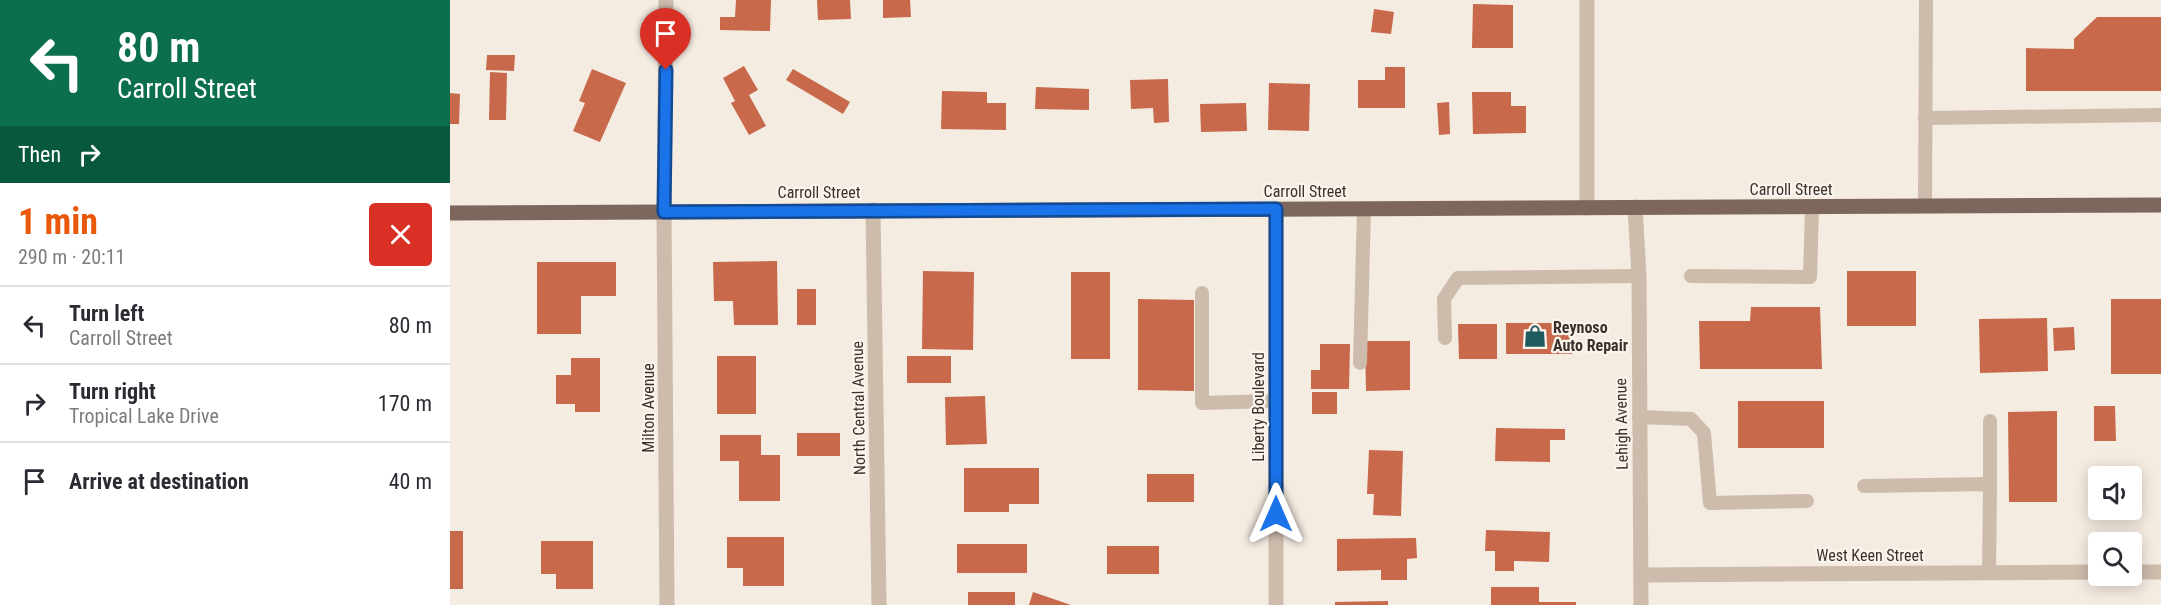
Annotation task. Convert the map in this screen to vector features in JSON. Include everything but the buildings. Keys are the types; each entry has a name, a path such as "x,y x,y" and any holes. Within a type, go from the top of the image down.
{"main road":[{"name":"Carroll Street","path":"450,213 2161,205"}],"street":[{"name":"Milton Avenue","path":"666,0 664,212 667,605"},
{"path":"1587,0 1587,208"},
{"name":"Lehigh Avenue","path":"1635,207 1638,276 1641,605"},
{"name":"Liberty Boulevard","path":"1276,209 1276,605"},
{"name":"North Central Avenue","path":"873,210 879,605"},
{"name":"West Keen Street","path":"1642,575 2088,572"},
{"path":"2142,572 2161,572"}],"lane":[{"path":"1925,206 1926,0"},
{"path":"1925,118 2161,115"},
{"path":"1691,276 1810,277 1812,207"},
{"path":"1360,363 1364,208"},
{"path":"1444,338 1444,299 1458,278 1638,276"},
{"path":"1202,293 1202,403 1276,401"},
{"path":"1639,417 1691,419 1704,434 1710,503 1807,501"},
{"path":"1989,573 1990,421"},
{"path":"1864,486 1990,484"}],"place":[{"name":"Reynoso Auto Repair","path":"1535,336"}],"route":[{"path":"666,70 664,212 1276,209 1276,514"}]}
